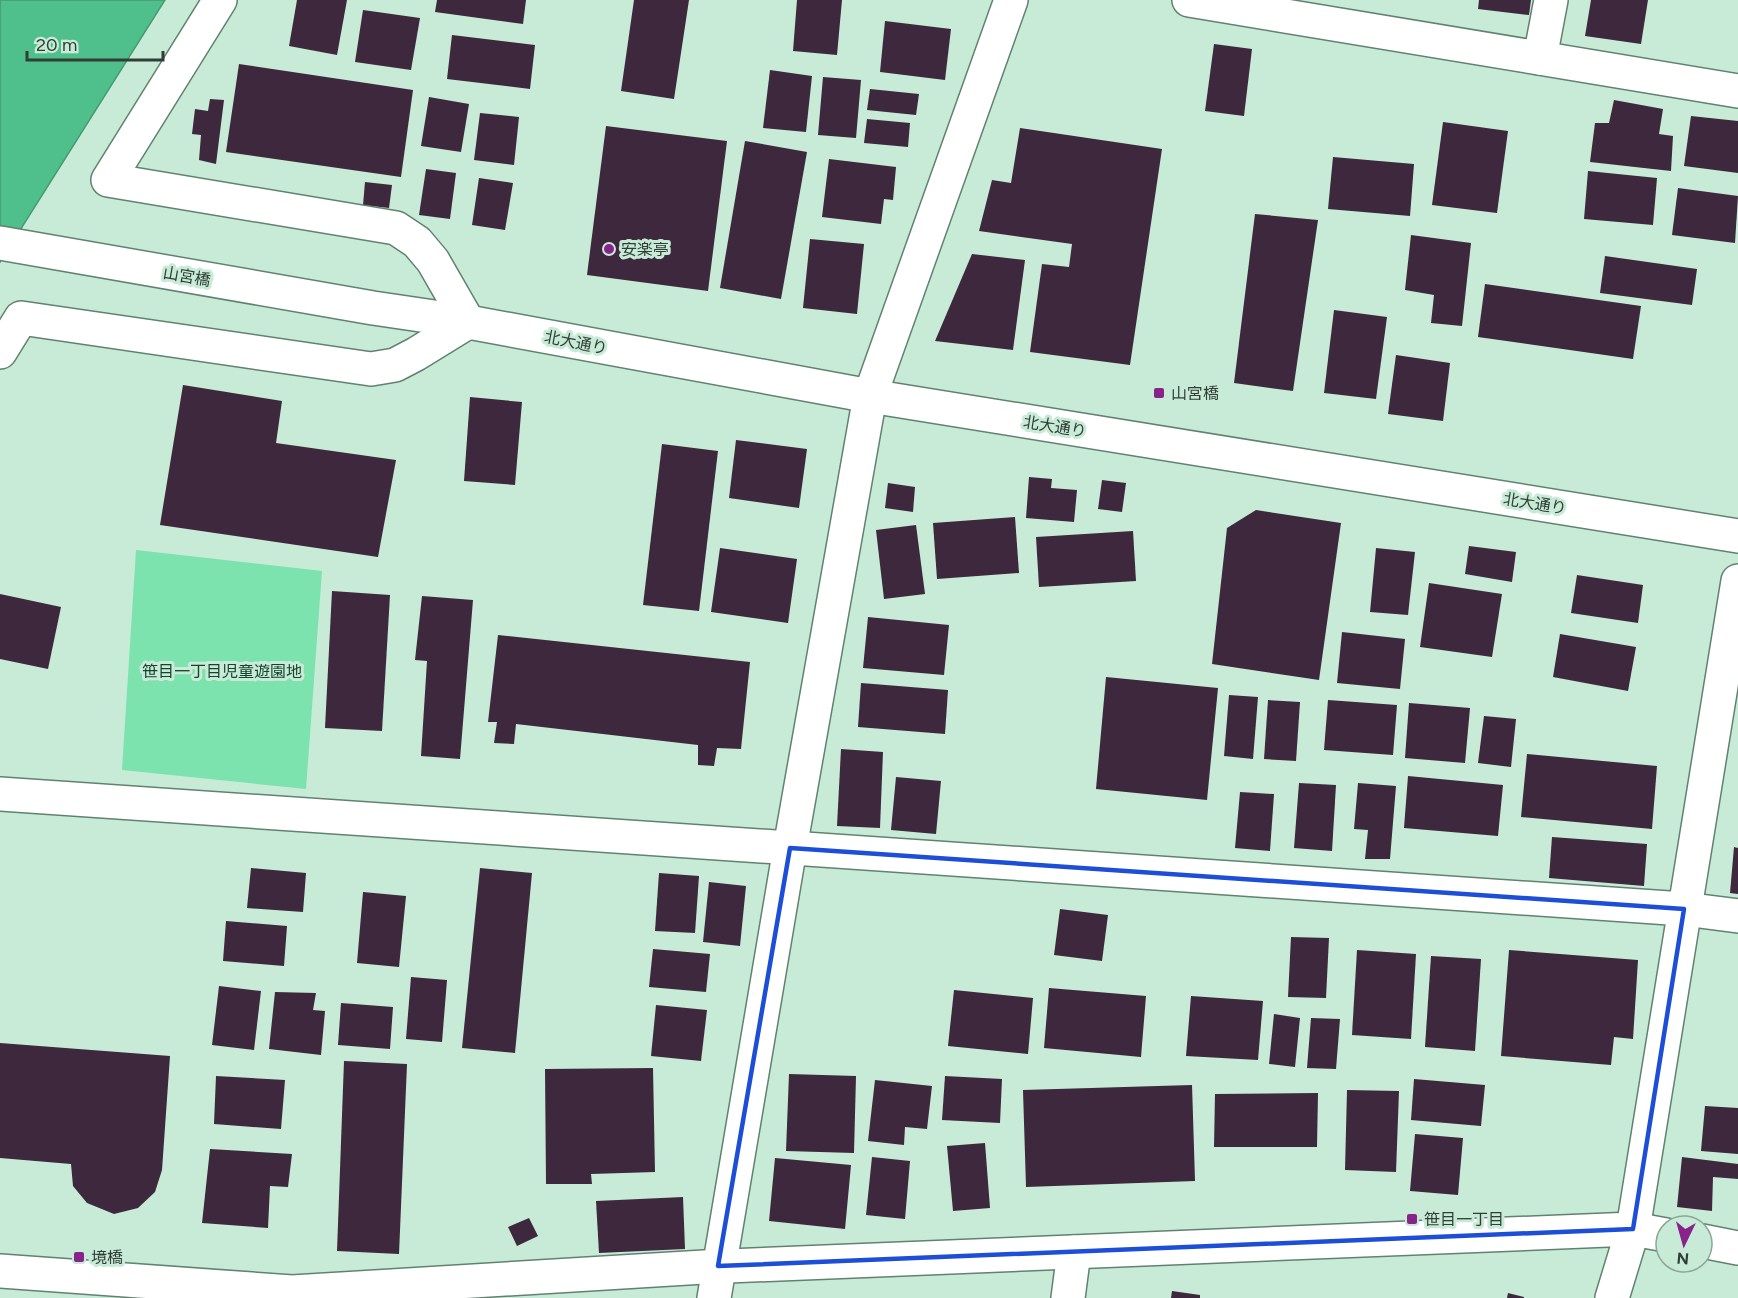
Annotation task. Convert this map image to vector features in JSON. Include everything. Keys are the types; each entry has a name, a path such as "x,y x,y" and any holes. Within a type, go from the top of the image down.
{"street":[{"path":"0,352 21,318 371,369 396,365 468,322 433,261 417,242 396,228 108,180 220,0"},
{"path":"716,1282 870,396 1011,0"},
{"path":"1189,0 1738,91"},
{"path":"1540,58 1551,0"},
{"name":"山宮橋","path":"0,243 373,308"},
{"name":"北大通り","path":"373,308 468,322 870,396 1738,536"},
{"path":"1612,1298 1633,1229 1738,581"},
{"path":"0,794 1684,909 1738,916"},
{"path":"0,1271 292,1295 716,1282 1074,1252 1633,1229 1654,1233"},
{"path":"1714,1243 1738,1248"},
{"path":"1068,1298 1074,1252"}],"highlighted area":[{"path":"790,848 1684,909 1633,1229 718,1266"}],"green space":[{"name":"笹目一丁目児童遊園地","path":"136,550 322,571 306,789 122,770"}],"shaded area":[{"path":"0,0 165,0 0,262"}],"building":[{"path":"297,0 347,0 337,55 289,46"},
{"path":"437,0 526,0 523,24 435,12"},
{"path":"634,0 689,0 674,99 621,91"},
{"path":"797,0 842,0 837,55 793,51"},
{"path":"1479,0 1531,0 1529,15 1478,9"},
{"path":"1591,0 1648,0 1641,44 1585,36"},
{"path":"363,10 420,18 411,70 355,62"},
{"path":"885,21 951,29 945,80 880,72"},
{"path":"452,35 535,45 530,89 447,79"},
{"path":"1214,44 1252,49 1244,116 1205,111"},
{"path":"239,64 413,90 401,177 226,152"},
{"path":"770,70 812,76 806,132 763,128"},
{"path":"823,77 861,80 856,138 818,135"},
{"path":"870,89 919,94 916,115 867,110"},
{"path":"429,97 469,104 461,152 421,146"},
{"path":"210,99 224,100 216,164 199,160 201,135 192,134 195,109 208,111"},
{"path":"1614,100 1663,109 1659,134 1673,136 1671,171 1590,162 1595,123 1609,123"},
{"path":"480,113 519,117 514,165 474,160"},
{"path":"1691,116 1738,121 1738,173 1684,166"},
{"path":"867,119 910,123 908,147 864,143"},
{"path":"1443,122 1508,131 1497,213 1432,205"},
{"path":"606,126 727,141 708,291 587,275"},
{"path":"1020,128 1162,149 1130,365 1030,352 1042,264 1069,267 1072,244 979,231 992,180 1011,183"},
{"path":"745,141 807,152 781,299 720,288"},
{"path":"1333,157 1414,164 1410,216 1328,209"},
{"path":"829,159 896,167 893,200 884,199 881,224 822,217"},
{"path":"426,169 456,173 450,219 419,215"},
{"path":"1588,171 1657,178 1653,225 1584,219"},
{"path":"479,178 513,183 505,230 472,225"},
{"path":"365,182 392,185 389,208 363,205"},
{"path":"1678,188 1738,196 1735,243 1672,235"},
{"path":"1255,214 1318,220 1293,391 1234,383"},
{"path":"1411,235 1471,243 1462,326 1431,323 1434,295 1405,290"},
{"path":"810,239 864,244 857,314 803,308"},
{"path":"972,254 1025,260 1013,350 935,341"},
{"path":"1605,256 1697,269 1692,305 1600,293"},
{"path":"1485,284 1641,306 1633,359 1478,337"},
{"path":"1334,310 1387,317 1376,399 1324,393"},
{"path":"1396,355 1450,363 1443,421 1388,414"},
{"path":"183,385 282,401 276,443 396,460 378,557 160,525"},
{"path":"470,397 522,402 515,485 464,481"},
{"path":"736,440 807,449 799,508 729,498"},
{"path":"662,444 718,451 699,611 643,605"},
{"path":"1029,477 1052,479 1051,488 1077,490 1074,522 1026,518"},
{"path":"1102,480 1126,483 1122,512 1098,509"},
{"path":"888,483 915,487 913,512 885,508"},
{"path":"1256,510 1341,523 1319,680 1212,664 1227,528"},
{"path":"1015,517 1019,573 937,579 933,523"},
{"path":"916,525 925,594 884,599 876,530"},
{"path":"1133,531 1136,581 1039,587 1036,537"},
{"path":"1469,546 1516,552 1512,582 1465,574"},
{"path":"720,548 797,559 788,623 711,612"},
{"path":"1376,548 1415,552 1408,615 1370,612"},
{"path":"1577,575 1643,585 1638,623 1571,613"},
{"path":"1429,583 1502,594 1492,657 1420,647"},
{"path":"332,591 390,595 382,731 325,728"},
{"path":"0,594 61,607 48,669 0,659"},
{"path":"422,596 473,600 460,759 421,756 427,661 415,660"},
{"path":"868,617 949,625 944,675 863,668"},
{"path":"1342,632 1405,639 1400,689 1337,683"},
{"path":"1560,634 1636,647 1628,691 1553,677"},
{"path":"498,635 750,662 741,749 717,748 714,766 698,765 698,745 516,724 514,744 494,743 497,722 488,722"},
{"path":"1106,677 1218,688 1207,800 1096,789"},
{"path":"861,683 948,690 945,734 858,727"},
{"path":"1229,695 1258,697 1253,759 1224,756"},
{"path":"1268,700 1300,702 1296,761 1264,759"},
{"path":"1328,700 1397,705 1393,755 1324,750"},
{"path":"1409,703 1470,708 1465,763 1405,758"},
{"path":"1484,716 1516,719 1511,767 1478,763"},
{"path":"841,749 883,752 880,828 837,826"},
{"path":"1527,754 1657,766 1652,829 1521,817"},
{"path":"1408,776 1503,785 1498,836 1404,828"},
{"path":"896,777 941,781 936,834 891,830"},
{"path":"1299,783 1336,785 1332,851 1294,848"},
{"path":"1358,783 1396,786 1390,859 1365,859 1368,830 1354,829"},
{"path":"1240,792 1274,794 1270,851 1235,848"},
{"path":"1552,837 1647,844 1644,886 1549,878"},
{"path":"1734,847 1738,848 1738,894 1730,893"},
{"path":"251,868 306,873 303,912 247,908"},
{"path":"480,868 532,873 515,1053 462,1048"},
{"path":"659,873 699,876 695,933 655,931"},
{"path":"709,882 746,886 740,946 703,942"},
{"path":"363,892 406,896 399,967 357,963"},
{"path":"1060,909 1108,915 1102,961 1054,955"},
{"path":"226,921 287,926 284,966 223,961"},
{"path":"1291,937 1329,938 1326,998 1288,997"},
{"path":"653,949 710,954 706,992 649,987"},
{"path":"1357,950 1416,954 1411,1039 1352,1035"},
{"path":"1509,950 1638,960 1633,1039 1614,1037 1611,1065 1501,1056"},
{"path":"1431,956 1481,959 1475,1051 1425,1047"},
{"path":"411,977 447,980 442,1042 406,1039"},
{"path":"219,986 261,991 254,1050 212,1045"},
{"path":"1049,988 1146,996 1141,1057 1044,1048"},
{"path":"954,990 1033,998 1028,1054 948,1046"},
{"path":"275,992 316,993 313,1010 325,1011 321,1055 269,1049"},
{"path":"1191,996 1263,1001 1258,1060 1186,1056"},
{"path":"341,1003 393,1007 390,1049 338,1045"},
{"path":"656,1005 707,1010 701,1061 651,1056"},
{"path":"1274,1014 1300,1018 1295,1067 1269,1064"},
{"path":"1311,1018 1340,1019 1336,1069 1307,1068"},
{"path":"0,1043 170,1056 162,1170 155,1192 138,1208 114,1214 87,1203 73,1186 71,1164 0,1158"},
{"path":"344,1061 407,1064 399,1254 337,1251"},
{"path":"653,1068 655,1172 591,1174 592,1184 546,1184 545,1069"},
{"path":"789,1074 856,1076 854,1153 786,1151"},
{"path":"216,1076 285,1080 281,1129 214,1124"},
{"path":"945,1076 1002,1079 1000,1123 942,1120"},
{"path":"1414,1079 1485,1085 1481,1126 1411,1120"},
{"path":"875,1080 932,1086 927,1129 905,1127 904,1145 868,1141"},
{"path":"1192,1085 1195,1181 1026,1187 1023,1090"},
{"path":"1347,1090 1399,1091 1396,1172 1345,1170"},
{"path":"1318,1093 1317,1147 1214,1147 1215,1094"},
{"path":"1705,1106 1738,1108 1738,1154 1701,1151"},
{"path":"1415,1134 1463,1138 1458,1195 1410,1191"},
{"path":"985,1143 990,1208 953,1211 947,1146"},
{"path":"210,1149 292,1154 288,1187 270,1186 268,1228 202,1223"},
{"path":"872,1157 910,1161 905,1219 866,1215"},
{"path":"1682,1157 1738,1164 1738,1179 1713,1177 1712,1211 1677,1207"},
{"path":"775,1158 851,1165 845,1229 769,1221"},
{"path":"683,1197 685,1249 599,1253 596,1201"},
{"path":"529,1218 538,1236 517,1246 508,1227"},
{"path":"1172,1291 1200,1295 1200,1298 1171,1298"},
{"path":"1508,1293 1524,1297 1524,1298 1507,1298"}],"place":[{"name":"安楽亭","path":"609,249"},
{"name":"山宮橋","path":"1159,393"},
{"name":"笹目一丁目","path":"1412,1219"},
{"name":"境橋","path":"79,1257"}]}
